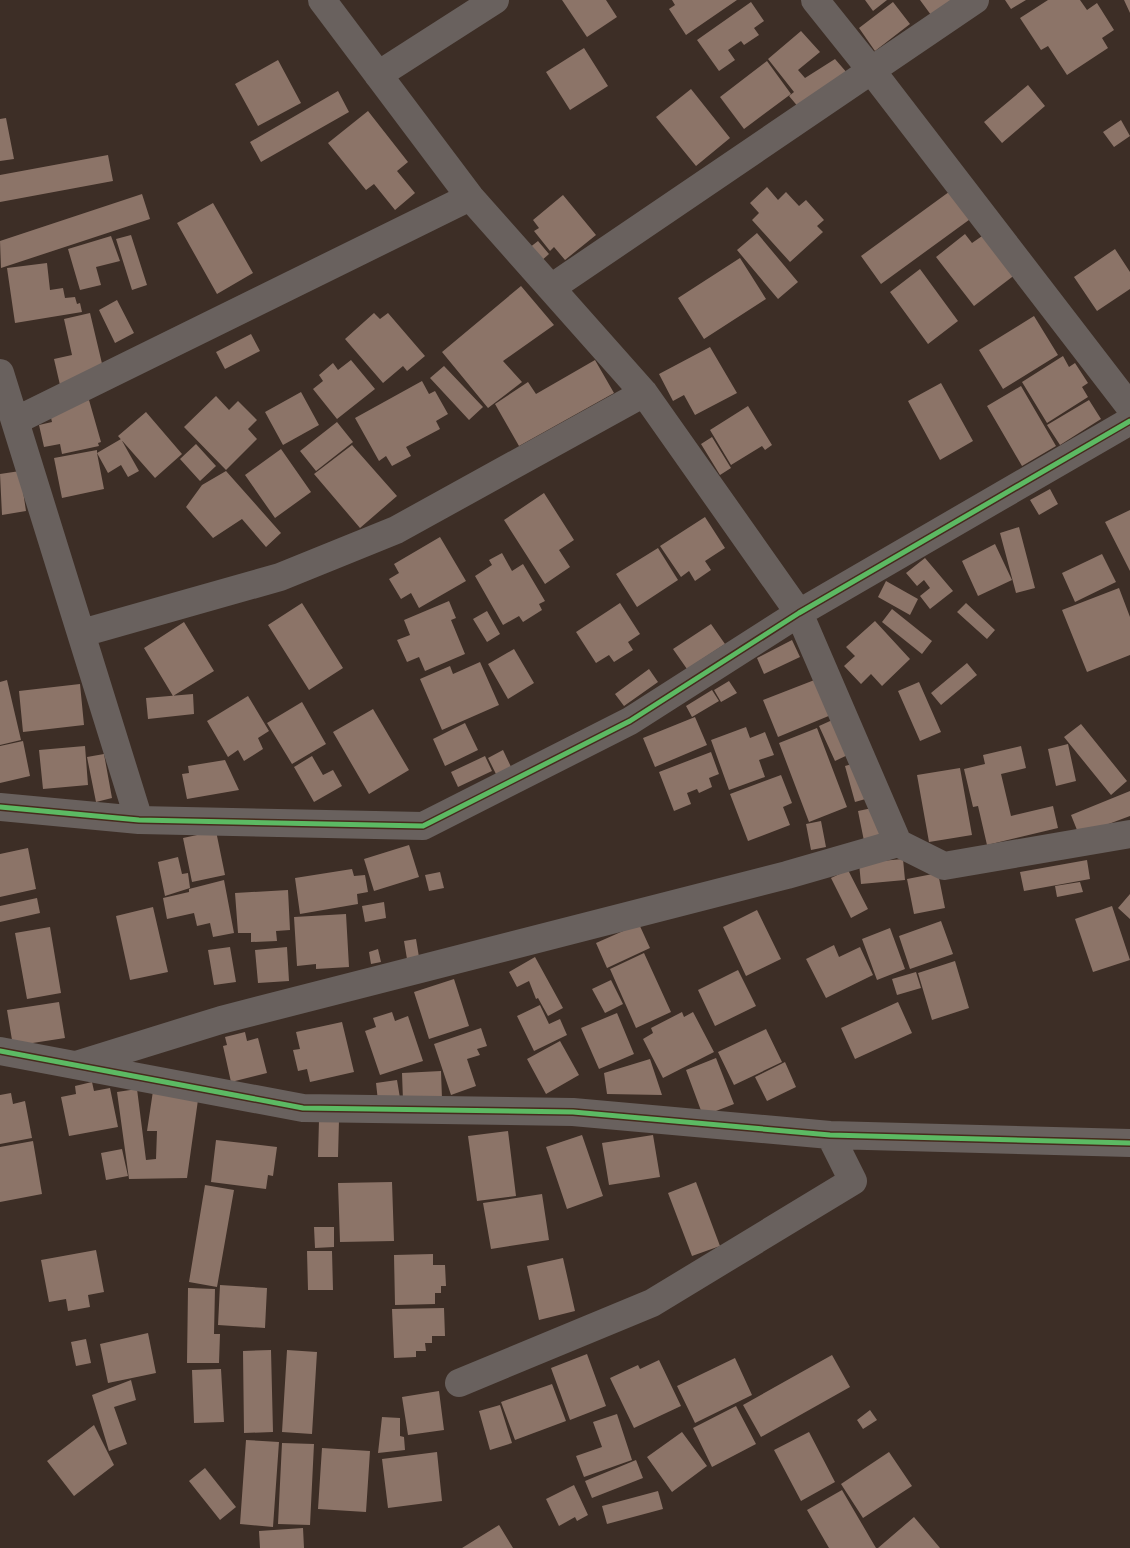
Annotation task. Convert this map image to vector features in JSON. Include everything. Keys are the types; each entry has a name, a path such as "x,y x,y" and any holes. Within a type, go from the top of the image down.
{"street":[{"path":"322,0 470,197 644,393 799,613 898,844"},
{"path":"378,75 495,0"},
{"path":"815,0 1130,407"},
{"path":"551,288 975,0"},
{"path":"15,421 470,197"},
{"path":"0,373 139,820"},
{"path":"82,634 280,577 396,530 644,393"},
{"path":"0,807 139,820 423,826 630,722 799,613 1130,421"},
{"path":"74,1065 221,1020 787,875 898,844 944,866 1130,834"},
{"path":"0,1051 303,1108 573,1112 830,1136 1130,1143"},
{"path":"460,1383 652,1304 852,1181 830,1136"}],"building":[{"path":"562,0 606,0 617,17 587,37"},
{"path":"672,0 737,0 686,35 669,9 675,5"},
{"path":"865,0 887,0 873,11"},
{"path":"920,0 951,0 931,15"},
{"path":"1005,0 1026,0 1011,9"},
{"path":"1048,0 1080,0 1087,10 1097,3 1114,30 1102,38 1108,48 1067,75 1048,46 1041,50 1020,18"},
{"path":"1124,0 1130,0 1130,13"},
{"path":"751,2 764,21 754,28 759,35 744,45 741,41 728,50 735,60 719,71 697,40"},
{"path":"893,2 910,24 875,51 859,28"},
{"path":"801,31 820,52 798,70 805,78 835,59 848,74 800,109 789,96 794,92 768,59"},
{"path":"584,48 608,86 570,110 546,72"},
{"path":"278,60 301,103 258,126 235,84"},
{"path":"767,61 791,94 744,129 720,97"},
{"path":"1028,85 1045,106 1002,143 984,122"},
{"path":"691,89 730,138 696,166 656,117"},
{"path":"338,91 349,112 261,162 250,142"},
{"path":"368,111 408,162 397,171 415,193 395,210 374,184 366,190 328,143"},
{"path":"6,118 14,159 0,161 0,119"},
{"path":"1121,120 1130,136 1114,147 1103,132"},
{"path":"108,155 113,181 0,202 0,175"},
{"path":"767,187 778,200 786,192 799,206 806,200 824,220 817,226 823,232 790,262 752,220 759,213 750,203"},
{"path":"953,189 973,217 881,284 861,256"},
{"path":"142,194 150,219 1,268 0,241"},
{"path":"563,195 596,235 565,260 554,247 550,251 534,231 539,228 533,220"},
{"path":"213,203 253,273 217,294 177,223"},
{"path":"757,233 798,282 778,299 737,250"},
{"path":"965,234 972,243 985,234 1016,274 974,306 936,257"},
{"path":"131,235 147,285 132,290 116,239"},
{"path":"111,236 120,261 96,267 101,285 80,290 68,249"},
{"path":"538,241 549,254 540,262 529,248"},
{"path":"1115,249 1130,272 1130,289 1097,311 1074,277"},
{"path":"740,258 766,299 704,339 678,298"},
{"path":"47,263 50,290 63,288 65,298 75,297 77,304 80,303 82,312 15,323 7,268"},
{"path":"920,269 958,321 928,344 890,292"},
{"path":"521,286 554,325 503,361 522,382 488,408 442,352"},
{"path":"117,300 134,333 115,343 99,310"},
{"path":"90,313 104,372 60,385 54,359 72,355 64,319"},
{"path":"374,313 380,319 388,313 425,356 407,371 403,366 383,383 345,339"},
{"path":"1034,316 1058,355 1003,389 979,350"},
{"path":"251,334 260,351 225,369 216,352"},
{"path":"710,347 737,393 695,415 684,395 673,401 659,374"},
{"path":"1063,356 1069,367 1075,363 1088,383 1082,387 1088,397 1047,423 1022,382"},
{"path":"351,360 375,389 337,419 313,389 323,381 319,375 333,363 338,370"},
{"path":"595,360 614,393 519,446 495,404 528,382 536,394"},
{"path":"444,366 483,407 469,420 430,378"},
{"path":"422,381 429,394 435,391 448,414 436,421 440,429 406,447 411,456 392,466 386,456 379,461 355,418"},
{"path":"941,383 973,441 940,460 908,401"},
{"path":"1021,386 1056,446 1022,466 987,406"},
{"path":"301,392 319,425 283,445 265,412"},
{"path":"216,396 229,410 238,401 257,420 248,429 257,439 226,470 184,427"},
{"path":"89,400 101,442 98,443 99,446 62,454 60,444 44,447 39,425 52,422 49,409"},
{"path":"1089,400 1101,419 1060,445 1047,425"},
{"path":"748,406 772,445 765,450 762,446 731,465 710,430"},
{"path":"146,412 182,454 155,478 118,436"},
{"path":"337,422 353,442 316,471 300,451"},
{"path":"712,437 731,468 720,475 701,444"},
{"path":"121,439 139,471 128,477 121,465 108,473 97,453"},
{"path":"196,444 216,466 200,481 180,459"},
{"path":"352,445 397,496 360,528 314,474"},
{"path":"281,449 311,492 275,518 245,475"},
{"path":"97,450 104,489 62,498 54,458"},
{"path":"20,471 26,511 2,515 0,474"},
{"path":"226,471 281,533 266,547 242,519 213,538 186,507 202,485"},
{"path":"1050,489 1058,504 1039,515 1030,500"},
{"path":"544,493 574,540 559,550 570,567 545,584 504,520"},
{"path":"1130,510 1130,571 1105,522"},
{"path":"705,517 725,548 705,561 711,570 695,581 689,571 681,577 660,546"},
{"path":"1019,527 1035,588 1016,593 1000,533"},
{"path":"440,537 466,581 419,608 411,593 401,599 389,579 399,573 394,564"},
{"path":"995,544 1012,580 978,596 962,561"},
{"path":"658,548 678,580 637,607 616,574"},
{"path":"502,553 512,571 523,564 545,601 539,604 542,610 523,622 519,616 503,625 475,576 492,565 489,560"},
{"path":"1102,554 1116,582 1075,602 1062,573"},
{"path":"925,558 953,591 930,609 920,596 930,588 924,580 917,586 906,573"},
{"path":"886,581 918,599 910,615 878,597"},
{"path":"1119,588 1130,617 1130,655 1087,672 1062,610"},
{"path":"449,601 456,618 451,620 465,654 425,671 419,657 407,662 397,640 410,635 404,620"},
{"path":"302,603 343,668 309,690 268,625"},
{"path":"620,603 640,634 628,642 633,650 614,662 609,655 596,663 576,632"},
{"path":"966,603 995,630 987,639 957,612"},
{"path":"892,609 932,641 922,654 882,622"},
{"path":"487,611 500,634 487,642 473,619"},
{"path":"875,621 910,659 882,686 871,674 861,684 844,666 855,656 846,647"},
{"path":"184,622 214,671 173,696 144,648"},
{"path":"711,624 725,644 687,669 673,649"},
{"path":"792,640 800,657 764,674 757,658"},
{"path":"514,649 534,683 508,699 488,664"},
{"path":"480,662 499,705 442,730 420,679 450,666 453,674"},
{"path":"967,663 977,675 941,705 931,693"},
{"path":"649,669 658,682 624,706 615,694"},
{"path":"817,679 831,715 778,737 763,700"},
{"path":"7,680 21,740 0,745 0,682"},
{"path":"729,681 737,693 721,702 714,690"},
{"path":"919,682 941,732 920,741 898,691"},
{"path":"80,684 84,725 23,732 19,691"},
{"path":"712,690 719,701 692,717 686,706"},
{"path":"193,694 194,714 148,719 146,698"},
{"path":"248,696 269,731 258,738 263,749 244,761 238,750 228,757 207,721"},
{"path":"302,702 326,744 292,764 267,723"},
{"path":"373,709 409,770 369,794 333,732"},
{"path":"695,717 707,745 655,767 643,738"},
{"path":"839,717 854,752 835,761 819,726"},
{"path":"465,723 478,750 445,766 433,739"},
{"path":"1081,724 1127,781 1111,795 1064,737"},
{"path":"746,727 750,738 765,732 774,755 759,760 765,777 729,790 711,740"},
{"path":"817,728 847,807 809,822 779,743"},
{"path":"23,741 30,776 0,783 0,746"},
{"path":"1068,744 1076,781 1056,786 1048,749"},
{"path":"85,746 88,785 43,789 39,750"},
{"path":"1021,746 1026,768 1001,774 1011,816 1053,806 1058,828 987,845 978,806 973,807 964,769 985,764 983,755"},
{"path":"503,750 512,769 497,776 488,758"},
{"path":"711,752 719,774 709,778 712,787 699,793 697,789 687,793 691,804 674,811 659,772"},
{"path":"104,754 112,798 96,802 87,757"},
{"path":"312,756 323,775 333,770 342,786 314,802 294,767"},
{"path":"485,756 492,771 458,787 451,772"},
{"path":"225,760 239,790 187,799 182,774 189,773 188,766"},
{"path":"859,762 869,798 855,802 845,766"},
{"path":"960,768 972,835 929,842 917,775"},
{"path":"781,775 792,803 783,807 790,825 748,841 730,794"},
{"path":"1130,791 1130,816 1079,835 1071,815"},
{"path":"877,807 883,842 865,846 858,811"},
{"path":"821,821 826,847 811,850 806,824"},
{"path":"216,831 225,875 192,882 183,838"},
{"path":"409,845 419,877 374,891 364,859"},
{"path":"28,848 36,889 0,897 0,854"},
{"path":"178,857 182,874 188,873 190,888 165,896 158,862"},
{"path":"903,859 905,880 861,884 859,863"},
{"path":"1087,860 1090,879 1024,891 1020,872"},
{"path":"352,869 354,876 365,875 368,892 357,894 358,904 300,914 295,878"},
{"path":"848,870 868,909 851,918 831,878"},
{"path":"440,872 444,888 429,891 425,875"},
{"path":"938,873 945,908 914,914 907,879"},
{"path":"224,880 234,933 213,937 210,923 197,926 194,913 167,919 163,898 189,892 189,889"},
{"path":"1080,882 1083,892 1057,897 1055,886"},
{"path":"288,890 290,930 276,931 277,941 251,942 251,933 238,933 235,893"},
{"path":"1130,894 1130,919 1118,908"},
{"path":"37,898 40,913 0,922 0,906"},
{"path":"384,902 386,918 365,922 362,906"},
{"path":"1112,906 1130,960 1093,972 1075,919"},
{"path":"153,907 168,972 130,980 116,916"},
{"path":"757,910 781,959 746,976 723,927"},
{"path":"346,914 349,967 316,969 316,964 297,966 294,917"},
{"path":"941,921 953,954 910,969 899,936"},
{"path":"639,924 650,948 607,968 596,943"},
{"path":"50,927 61,993 27,999 15,933"},
{"path":"890,928 905,969 877,980 862,939"},
{"path":"416,939 419,957 407,959 404,941"},
{"path":"834,945 839,957 860,947 873,975 826,998 806,959"},
{"path":"230,947 236,982 214,985 208,950"},
{"path":"287,947 289,981 258,983 255,950"},
{"path":"378,949 381,962 371,964 369,952"},
{"path":"644,953 671,1012 636,1028 610,969"},
{"path":"535,957 563,1008 548,1016 538,998 536,999 529,981 517,987 509,972"},
{"path":"955,961 969,1008 932,1020 918,973"},
{"path":"738,970 756,1006 715,1026 698,990"},
{"path":"916,972 921,988 897,995 892,979"},
{"path":"454,979 469,1026 429,1039 414,992"},
{"path":"611,980 623,1004 605,1013 592,989"},
{"path":"59,1002 65,1038 13,1046 7,1010"},
{"path":"898,1002 912,1033 855,1059 841,1028"},
{"path":"540,1005 549,1024 560,1019 567,1035 534,1051 517,1016"},
{"path":"392,1012 395,1021 408,1016 423,1061 380,1075 365,1031 376,1027 373,1018"},
{"path":"682,1012 684,1017 693,1012 714,1052 663,1078 643,1039 653,1033 651,1028"},
{"path":"617,1013 634,1054 599,1069 581,1028"},
{"path":"342,1022 354,1072 310,1082 307,1069 298,1071 293,1050 300,1049 296,1032"},
{"path":"481,1028 487,1046 477,1049 480,1055 467,1059 476,1086 451,1095 434,1044"},
{"path":"766,1029 782,1062 734,1085 718,1052"},
{"path":"245,1032 247,1041 258,1038 267,1073 231,1082 223,1046 227,1045 225,1037"},
{"path":"560,1041 579,1075 546,1094 527,1059"},
{"path":"716,1058 734,1104 703,1116 686,1070"},
{"path":"650,1059 662,1095 607,1094 604,1073"},
{"path":"785,1062 796,1087 767,1101 755,1077"},
{"path":"441,1071 442,1099 403,1101 402,1073"},
{"path":"397,1080 400,1098 378,1101 376,1083"},
{"path":"92,1082 94,1091 110,1088 118,1127 69,1136 61,1097 76,1094 75,1086"},
{"path":"137,1089 146,1160 156,1159 157,1131 147,1131 153,1091 198,1100 187,1178 129,1179 117,1092"},
{"path":"11,1093 13,1104 25,1101 32,1138 0,1144 0,1095"},
{"path":"319,1120 339,1120 338,1157 318,1157"},
{"path":"508,1131 516,1196 477,1201 468,1136"},
{"path":"582,1135 603,1196 567,1209 546,1147"},
{"path":"653,1135 660,1177 609,1185 602,1143"},
{"path":"216,1140 277,1147 273,1176 268,1175 266,1189 211,1182"},
{"path":"33,1141 42,1194 0,1202 0,1147"},
{"path":"122,1149 128,1176 106,1180 101,1153"},
{"path":"392,1182 394,1241 340,1242 338,1183"},
{"path":"696,1182 720,1246 692,1256 668,1193"},
{"path":"205,1185 234,1190 217,1287 189,1282"},
{"path":"542,1194 549,1240 491,1249 483,1203"},
{"path":"314,1227 334,1227 334,1247 315,1248"},
{"path":"96,1250 104,1292 88,1295 90,1307 68,1311 66,1299 49,1302 41,1260"},
{"path":"307,1251 332,1251 333,1290 308,1290"},
{"path":"433,1254 433,1265 445,1265 446,1286 441,1286 441,1293 435,1293 435,1304 395,1305 394,1255"},
{"path":"563,1258 575,1311 539,1320 527,1266"},
{"path":"220,1285 267,1288 265,1328 218,1325"},
{"path":"188,1288 215,1289 214,1334 220,1334 219,1363 187,1363"},
{"path":"444,1308 445,1336 432,1336 432,1343 425,1343 426,1351 416,1351 416,1357 394,1358 392,1309"},
{"path":"148,1333 156,1373 108,1383 100,1344"},
{"path":"86,1339 91,1363 76,1366 71,1342"},
{"path":"271,1350 273,1432 244,1433 243,1351"},
{"path":"287,1350 317,1352 312,1434 282,1432"},
{"path":"587,1354 606,1406 570,1420 551,1368"},
{"path":"832,1355 850,1387 761,1437 743,1405"},
{"path":"735,1358 752,1395 695,1423 677,1386"},
{"path":"659,1360 681,1406 634,1428 610,1378 638,1365 640,1369"},
{"path":"221,1369 224,1422 194,1423 192,1370"},
{"path":"131,1380 136,1400 114,1407 127,1444 109,1451 92,1395"},
{"path":"552,1384 566,1421 515,1440 501,1402"},
{"path":"439,1391 444,1430 408,1435 402,1397"},
{"path":"500,1405 512,1443 490,1450 479,1411"},
{"path":"736,1406 756,1444 712,1467 693,1428"},
{"path":"870,1410 877,1420 863,1429 857,1420"},
{"path":"617,1414 632,1460 584,1477 576,1456 602,1447 593,1422"},
{"path":"382,1417 400,1418 400,1436 404,1437 405,1450 378,1453"},
{"path":"94,1425 114,1465 74,1496 47,1461"},
{"path":"682,1432 707,1466 672,1492 647,1457"},
{"path":"809,1432 835,1482 801,1501 774,1450"},
{"path":"246,1440 279,1442 273,1527 240,1524"},
{"path":"282,1443 314,1444 310,1525 278,1524"},
{"path":"322,1448 370,1451 366,1512 318,1509"},
{"path":"437,1452 442,1501 388,1508 382,1459"},
{"path":"889,1452 912,1486 863,1518 841,1484"},
{"path":"636,1460 643,1478 592,1498 585,1481"},
{"path":"205,1468 236,1507 220,1520 189,1481"},
{"path":"574,1485 588,1515 577,1521 575,1517 559,1526 546,1499"},
{"path":"842,1490 876,1548 829,1548 807,1510"},
{"path":"658,1491 663,1509 607,1524 602,1506"},
{"path":"914,1517 940,1548 878,1548"},
{"path":"499,1525 513,1548 462,1548"},
{"path":"303,1528 304,1548 260,1548 259,1531"}],"cycle path":[{"path":"0,807 139,820 423,826 630,721 799,613 1130,421"},
{"path":"0,1051 303,1108 573,1112 830,1135 1130,1143"}]}
